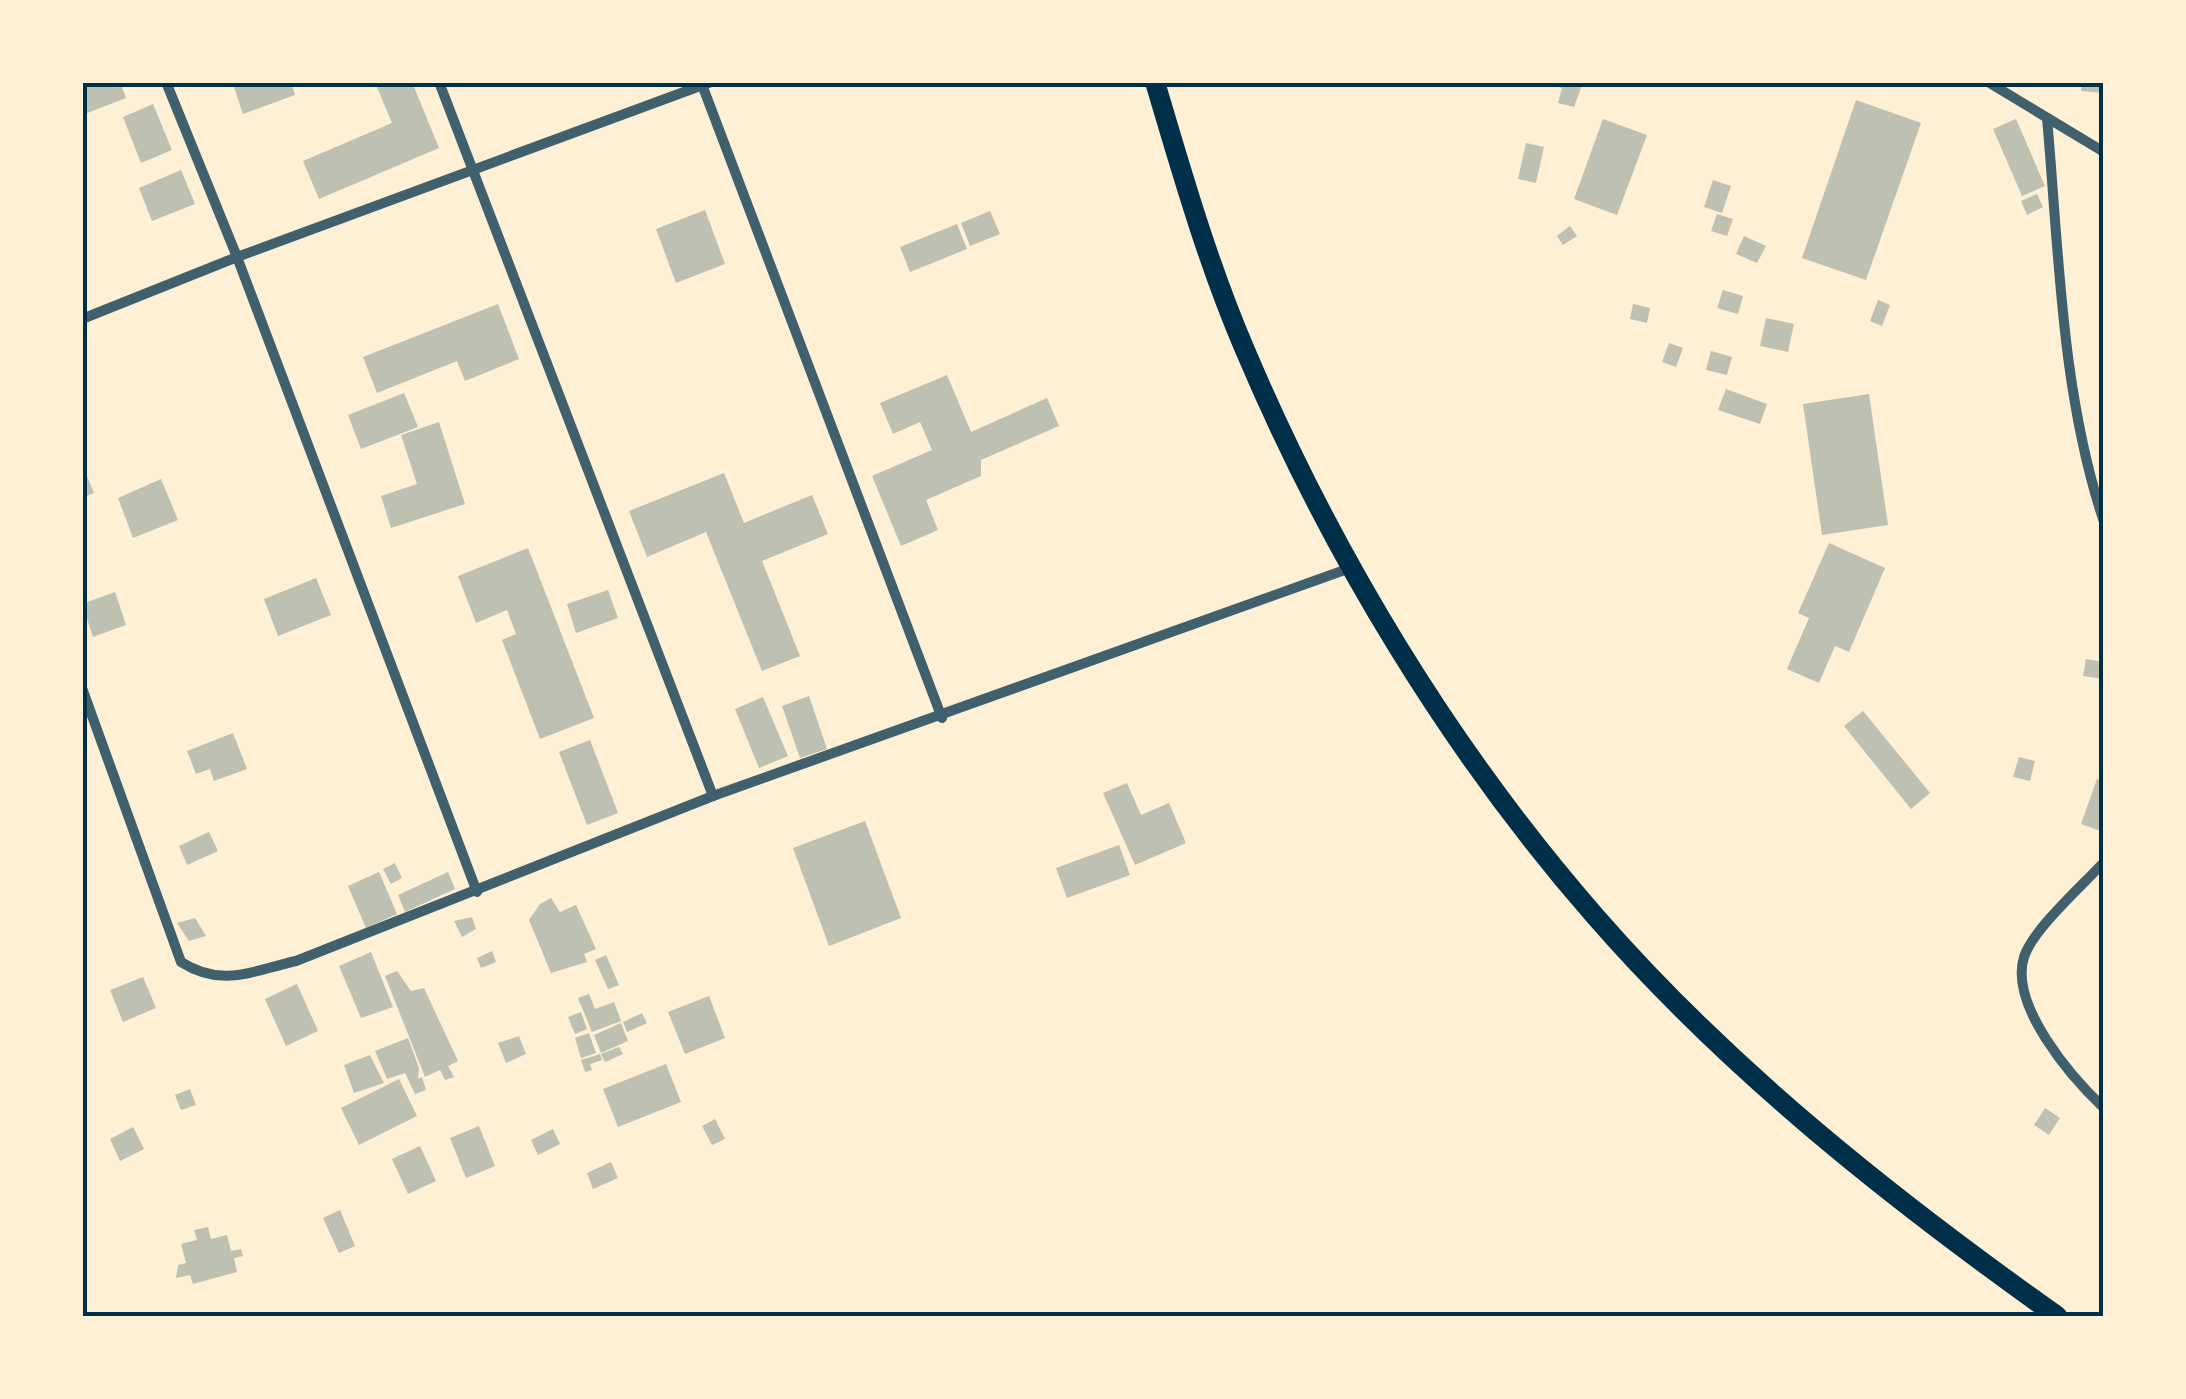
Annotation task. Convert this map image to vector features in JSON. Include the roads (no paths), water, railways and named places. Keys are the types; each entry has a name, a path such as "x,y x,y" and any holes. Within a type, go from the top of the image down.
{"main road":[{"path":"1154,82 1203,242 1245,350 1354,567 1431,698 1496,791 1595,916 1700,1025 1815,1130 2058,1316"}],"street":[{"path":"166,82 237,257 477,892"},
{"path":"439,82 713,796"},
{"path":"1988,82 2104,152"},
{"path":"82,319 237,257 705,84 942,718"},
{"path":"2048,118 2064,314 2084,463 2104,522"},
{"path":"82,688 181,962 204,977 228,977 296,961 713,796 942,718 1354,567"},
{"path":"2104,862 2025,953 2021,975 2026,1001 2054,1051 2104,1108"}]}
